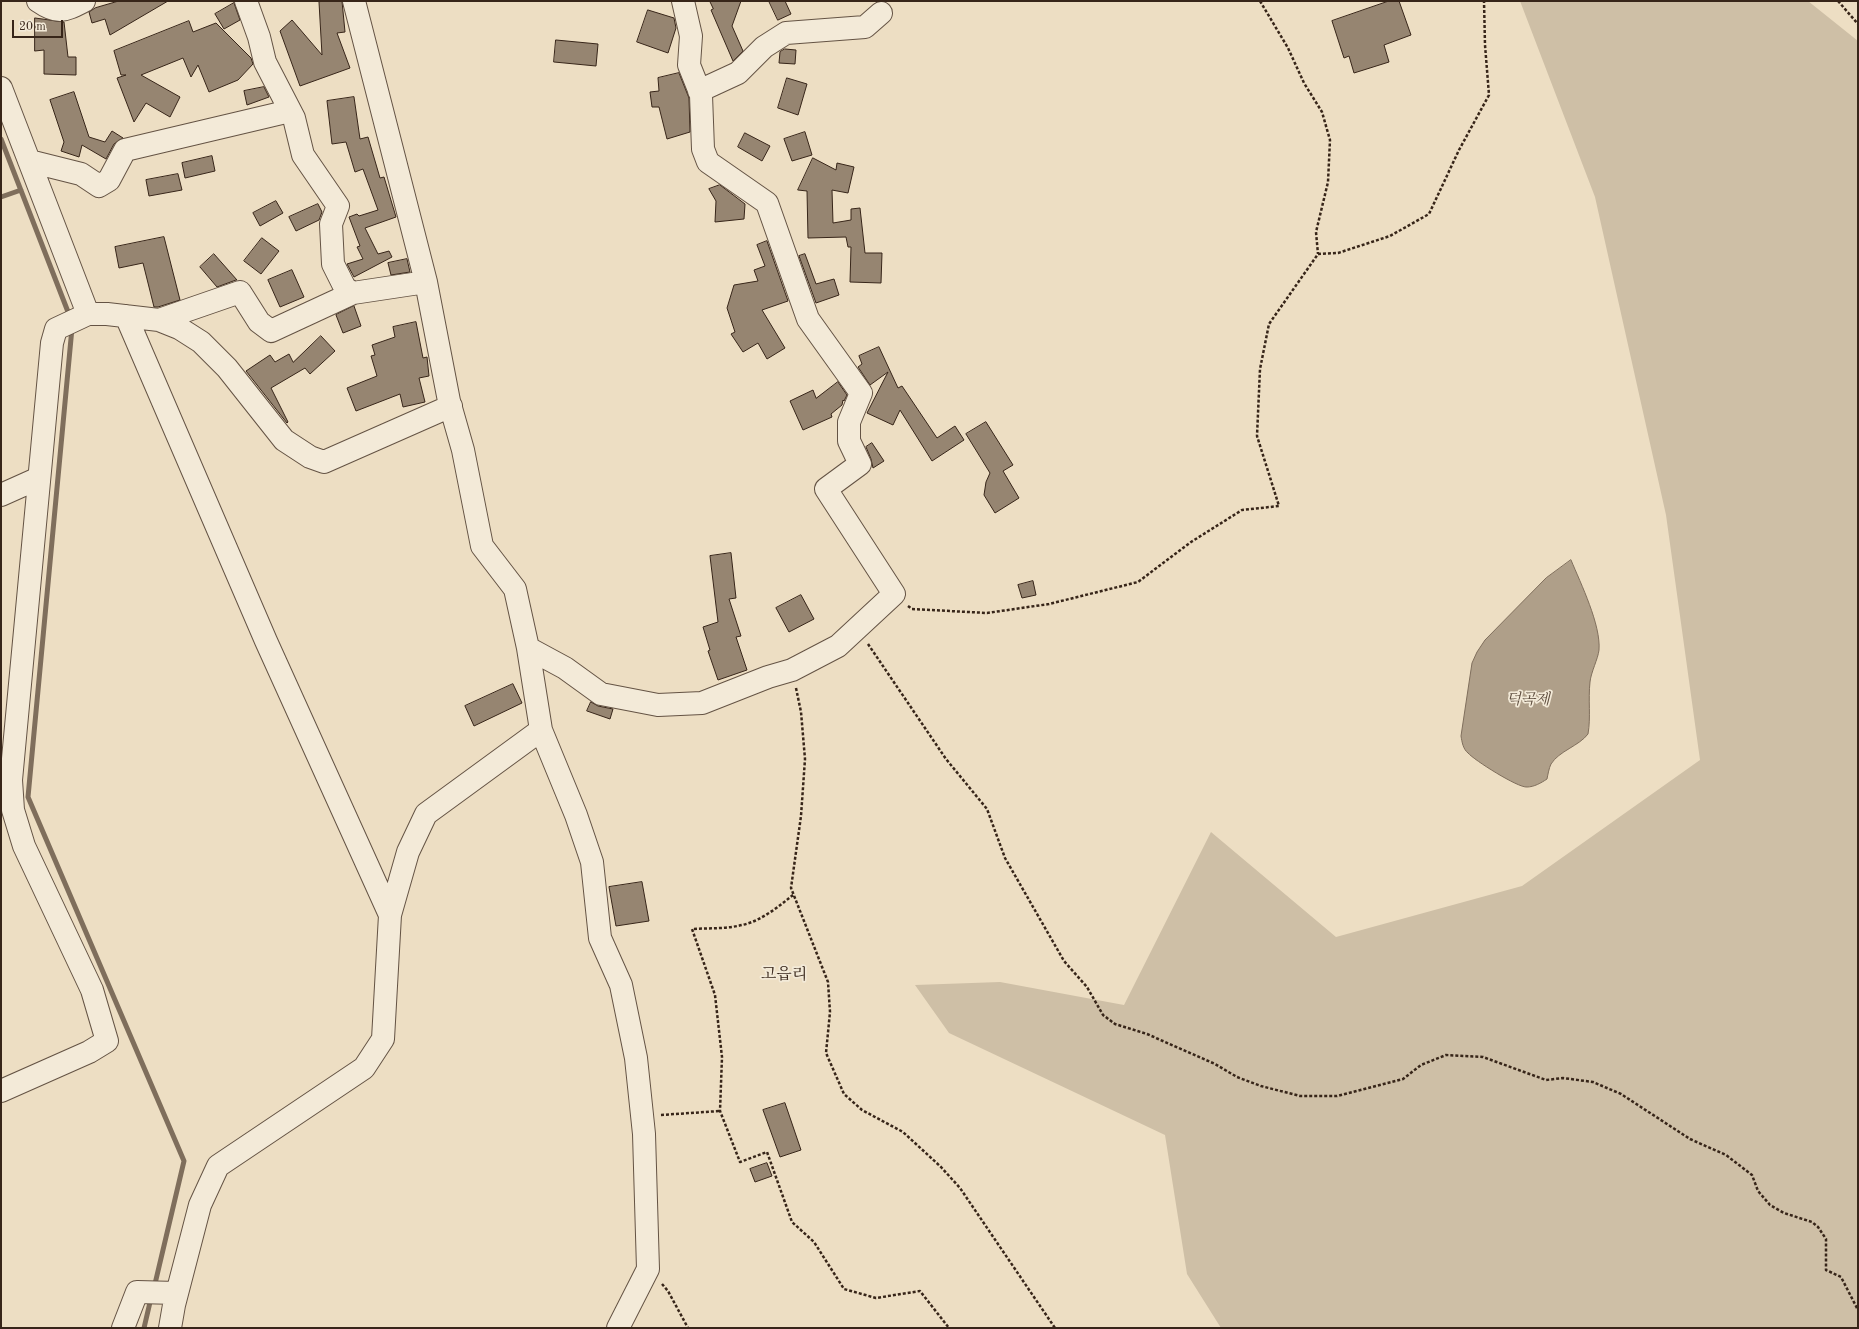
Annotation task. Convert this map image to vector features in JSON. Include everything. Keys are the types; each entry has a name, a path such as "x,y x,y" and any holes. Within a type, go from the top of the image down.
{"street":[{"path":"38,1 50,10 66,10 84,1"},
{"path":"246,1 259,37 265,62 294,118 303,155 338,206 331,224 333,264 345,288 353,293"},
{"path":"354,1 426,282 450,406 463,450 482,546 515,590 528,648 541,730 576,815 592,862 600,938 621,985 636,1058 643,1116 648,1269 618,1328"},
{"path":"528,648 565,668 601,694 658,704 702,704 768,677 792,670 838,646 894,594 826,489 860,464 849,441 849,422 861,393 808,319 767,202 708,162 702,149 701,95 689,65 690,36 683,1"},
{"path":"699,91 738,73 764,47 786,33 865,27 881,13"},
{"path":"1,88 88,314"},
{"path":"29,161 82,174 99,186 109,180 125,150 290,111"},
{"path":"159,320 240,292 259,322 271,331 353,293 426,282"},
{"path":"1,1091 89,1052 108,1041 92,990 24,846 13,810 11,780 52,343 56,329 88,314 126,316 159,320 179,328 201,342 227,368 284,440 310,457 324,462 450,406"},
{"path":"126,316 266,641 390,915"},
{"path":"1,495 39,478"},
{"path":"170,1328 200,1205 218,1166 364,1068 382,1038 390,915 408,852 426,814 541,730"},
{"path":"123,1328 137,1292 178,1292"}],"path":[{"path":"894,594 912,609 987,613 1049,604 1138,582 1191,542 1242,510 1279,506 1257,436 1260,369 1269,324 1318,254 1316,232 1328,182 1330,140 1322,112 1304,83 1288,48 1260,1"},
{"path":"1318,254 1338,253 1390,236 1429,214 1459,150 1489,95 1485,45 1484,1"},
{"path":"1838,1 1858,24"},
{"path":"868,643 946,759 987,809 1005,858 1064,961 1087,987 1102,1015 1115,1024 1147,1034 1215,1064 1237,1077 1261,1086 1300,1096 1338,1096 1403,1079 1421,1065 1446,1055 1483,1057 1546,1080 1563,1078 1593,1082 1620,1094 1690,1138 1726,1155 1752,1175 1758,1190 1770,1205 1784,1213 1812,1222 1818,1227 1826,1239 1826,1270 1841,1277 1858,1310"},
{"path":"792,670 802,712 804,759 801,816 790,888 828,982 830,1012 826,1054 844,1094 862,1110 903,1132 941,1167 960,1188 1055,1328"},
{"path":"793,896 770,912 744,925 721,928 692,929 715,995 722,1057 720,1111 740,1162 767,1152 792,1222 814,1242 844,1288 876,1298 920,1291 949,1328"},
{"path":"643,1116 720,1111"},
{"path":"648,1269 668,1291 688,1328"}],"shaded area":[{"path":"1520,1 1808,1 1858,41 1858,1328 1221,1328 1187,1274 1165,1135 949,1033 915,985 1000,982 1124,1005 1211,832 1336,937 1522,886 1700,760 1666,515 1595,197"}],"water":[{"name":"덕곡제","path":"1571,560 1590,605 1599,640 1599,650 1590,682 1588,734 1580,742 1555,759 1550,766 1547,779 1532,786 1522,786 1506,779 1472,757 1466,751 1462,743 1461,736 1472,663 1485,640 1546,578"}],"building":[{"path":"119,1 168,1 110,35 105,19 92,23 89,12 95,8"},
{"path":"342,1 345,32 337,33 350,68 300,86 280,31 292,20 322,55 319,2"},
{"path":"710,1 741,1 732,26 743,51 733,61 711,10 713,9"},
{"path":"769,1 785,1 791,14 778,20"},
{"path":"1389,1 1399,1 1411,35 1384,45 1389,62 1354,73 1349,56 1344,58 1332,21"},
{"path":"234,3 240,20 224,29 215,14"},
{"path":"648,10 674,18 676,28 668,53 637,42"},
{"path":"35,18 64,22 68,57 76,57 76,75 44,74 44,50 35,51"},
{"path":"189,21 193,32 216,23 251,58 253,64 238,80 209,92 198,65 191,77 183,58 141,75 180,97 170,117 146,103 134,122 117,78 126,75 121,75 114,51"},
{"path":"556,40 598,44 596,66 554,62"},
{"path":"785,49 796,50 795,64 779,63 780,52"},
{"path":"679,73 689,98 690,132 667,139 659,107 652,107 650,92 659,91 658,78"},
{"path":"787,78 807,84 798,115 778,108"},
{"path":"264,87 269,97 247,105 244,91"},
{"path":"74,92 89,137 105,142 112,131 123,138 114,144 106,159 82,145 79,157 61,151 64,142 50,100"},
{"path":"354,97 360,139 368,137 380,178 384,177 396,217 365,228 378,254 389,251 392,257 354,277 347,264 363,259 357,247 360,246 349,217 357,214 359,216 378,210 363,169 355,172 346,142 332,144 327,101"},
{"path":"805,132 812,155 792,161 784,139"},
{"path":"745,133 770,146 762,161 738,147"},
{"path":"212,156 215,171 185,178 182,163"},
{"path":"813,158 836,170 837,163 854,167 848,193 832,190 833,223 851,220 851,209 860,208 865,253 882,253 881,283 850,282 851,247 848,247 846,237 808,238 807,191 798,190"},
{"path":"178,174 182,190 149,196 146,180"},
{"path":"720,185 745,204 744,219 715,222 716,201 709,189"},
{"path":"276,201 283,213 260,226 253,213"},
{"path":"318,204 322,212 319,220 296,231 289,217"},
{"path":"164,237 180,300 154,307 143,263 119,268 115,247"},
{"path":"262,238 279,251 261,274 244,261"},
{"path":"767,241 788,301 762,310 785,348 767,359 758,343 743,352 731,334 735,332 727,308 734,285 758,281 754,270 765,266 757,245"},
{"path":"214,254 237,280 217,287 200,267"},
{"path":"805,254 816,284 834,279 839,295 816,303 799,256"},
{"path":"407,259 410,272 391,275 388,263"},
{"path":"292,270 304,297 280,307 268,280"},
{"path":"354,306 361,326 343,333 336,315"},
{"path":"416,322 423,358 427,357 429,376 419,378 425,402 403,407 400,394 356,411 347,388 377,376 371,356 375,355 372,345 395,337 393,327"},
{"path":"321,336 335,351 310,374 305,368 271,388 288,422 287,423 246,371 270,355 275,362 289,354 293,362"},
{"path":"879,347 898,388 902,386 937,438 955,426 964,440 932,461 900,410 893,425 867,413 888,372 870,385 858,367 862,364 859,356"},
{"path":"838,382 847,395 844,401 843,400 842,405 831,414 832,417 803,430 790,401 813,390 816,398"},
{"path":"986,422 1013,465 1003,471 1019,498 995,513 984,495 986,482 990,473 966,434"},
{"path":"872,443 884,461 873,468 866,447"},
{"path":"731,553 736,598 729,599 741,636 736,637 747,670 718,680 708,651 710,650 703,627 718,622 710,556"},
{"path":"1033,581 1036,595 1022,598 1018,585"},
{"path":"801,595 814,619 789,632 776,608"},
{"path":"513,684 522,703 474,726 465,706"},
{"path":"591,702 598,706 613,709 610,719 587,711"},
{"path":"642,882 649,921 616,926 609,887"},
{"path":"785,1103 801,1150 780,1157 763,1110"},
{"path":"767,1163 772,1176 755,1182 750,1169"}],"waterway":[{"path":"1,139 70,317"},
{"path":"1,197 21,190"},
{"path":"72,328 28,797 184,1161 154,1288"},
{"path":"144,1328 151,1298"}],"district":[{"name":"고읍리","path":"784,975"}]}
